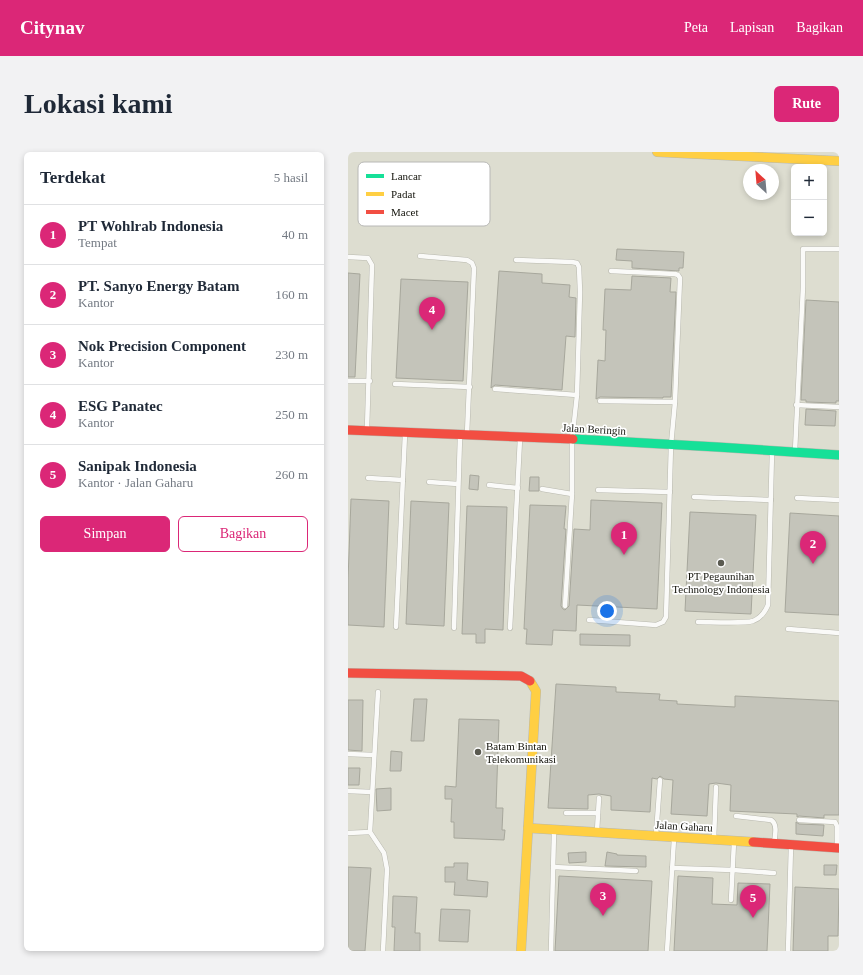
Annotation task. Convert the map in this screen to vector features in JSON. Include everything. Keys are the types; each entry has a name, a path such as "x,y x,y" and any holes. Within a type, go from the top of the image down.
{"street":[{"path":"657,152 839,161"},
{"name":"Jalan Beringin","path":"348,430 795,451 839,455"},
{"path":"348,673 521,676 526,677 534,685 536,690 521,951"},
{"name":"Jalan Gaharu","path":"528,828 838,848"}],"lane":[{"path":"795,451 796,405 803,286 803,249 839,249"},
{"path":"420,256 467,260 472,263 474,268 470,387 458,484 454,628"},
{"path":"348,257 368,258 372,265 370,381 367,431"},
{"path":"516,260 572,262 577,263 579,267 580,292 577,395 572,440 572,494 565,606"},
{"path":"588,620 656,625 665,619 671,445 675,402 680,278 675,274 611,271"},
{"path":"348,381 370,381"},
{"path":"395,384 470,387"},
{"path":"495,389 577,395"},
{"path":"600,401 675,402"},
{"path":"796,405 839,407"},
{"path":"348,430 348,437"},
{"path":"396,627 405,432"},
{"path":"510,628 520,437"},
{"path":"698,622 750,622 761,616 766,611 768,605 772,450"},
{"path":"368,478 403,480"},
{"path":"429,482 458,484"},
{"path":"489,485 518,488"},
{"path":"542,489 572,494"},
{"path":"598,490 670,492"},
{"path":"694,497 771,500"},
{"path":"797,498 839,500"},
{"path":"788,629 839,633"},
{"path":"378,692 370,832 384,854 387,869 383,951"},
{"path":"348,754 374,755"},
{"path":"656,836 660,780"},
{"path":"714,839 716,787"},
{"path":"348,791 372,792"},
{"path":"597,833 599,798"},
{"path":"566,814 598,813"},
{"path":"736,816 772,820 776,824 774,843"},
{"path":"799,820 835,822 837,826 838,848"},
{"path":"551,951 554,830"},
{"path":"348,833 370,832"},
{"path":"667,951 674,838"},
{"path":"731,900 734,841"},
{"path":"788,951 791,845"},
{"path":"553,867 636,871"},
{"path":"672,868 733,870 774,874"}],"building":[{"path":"617,249 684,252 683,268 679,268 679,271 632,268 632,261 616,260"},
{"path":"499,271 542,274 542,283 570,285 569,297 576,298 575,337 566,336 562,390 495,385 491,388"},
{"path":"348,273 360,274 355,377 348,377"},
{"path":"632,276 671,278 670,292 676,292 671,397 600,397 596,399 598,360 605,361 606,330 603,330 605,289 631,290"},
{"path":"401,279 468,282 463,381 396,378"},
{"path":"806,300 839,302 839,401 836,401 836,403 806,402 806,400 801,400"},
{"path":"806,409 836,411 835,426 805,425"},
{"path":"470,475 479,476 478,490 469,489"},
{"path":"530,477 539,477 539,491 529,491"},
{"path":"351,499 389,501 384,627 348,625"},
{"path":"591,500 662,503 657,609 577,605 576,631 553,630 552,645 526,644 527,629 524,629 530,505 566,506 561,606 565,610 569,606 574,529 590,530"},
{"path":"411,501 449,503 444,626 406,624"},
{"path":"467,506 507,507 503,630 485,629 485,643 476,643 476,634 462,634"},
{"name":"PT Pegaunihan Technology Indonesia","path":"690,512 756,515 751,614 685,611"},
{"path":"790,513 839,516 839,615 785,612"},
{"path":"580,634 630,635 630,646 580,645"},
{"path":"556,684 616,687 616,692 660,694 659,700 677,701 677,704 735,707 735,696 839,701 839,815 824,815 824,818 797,817 797,814 730,811 731,785 716,783 709,784 707,816 671,814 673,780 664,779 660,776 657,779 652,778 650,812 611,810 611,796 599,794 588,795 588,809 548,808"},
{"path":"414,699 427,699 424,741 411,741"},
{"path":"348,700 363,700 362,751 348,750"},
{"path":"459,719 499,720 496,808 503,808 502,830 505,830 504,840 454,838 454,822 451,822 452,799 445,799 445,786 456,787"},
{"path":"391,751 402,752 401,771 390,771"},
{"path":"348,768 360,768 359,785 348,785"},
{"path":"391,788 391,810 377,811 376,789"},
{"path":"796,822 799,824 824,825 823,836 796,834"},
{"path":"586,852 586,862 569,863 568,853"},
{"path":"607,852 617,855 646,856 646,867 605,866"},
{"path":"454,863 468,863 467,880 488,882 487,897 454,895 455,882 445,882 445,867 454,867"},
{"path":"824,865 837,865 836,875 824,875"},
{"path":"348,867 371,868 365,951 348,951"},
{"path":"559,876 652,881 648,951 555,951"},
{"path":"678,876 713,878 712,904 737,905 738,883 770,884 767,951 674,951"},
{"path":"795,887 839,889 838,936 828,936 828,951 793,951"},
{"path":"393,896 417,897 415,933 420,933 420,951 394,951 395,927 392,927"},
{"path":"441,909 470,910 468,942 439,941"}],"traffic: fast":[{"path":"573,439 839,455"}],"traffic: slow":[{"path":"657,152 839,161"},
{"path":"521,951 536,691 530,681"},
{"path":"528,828 753,842"}],"traffic: jam":[{"path":"348,430 573,439"},
{"path":"348,673 521,676 530,681"},
{"path":"753,842 839,848"}],"place":[{"name":"ESG Panatec","path":"432,330"},
{"name":"PT Wohlrab Indonesia","path":"624,555"},
{"name":"PT Pegaunihan Technology Indonesia","path":"721,563"},
{"name":"PT. Sanyo Energy Batam","path":"813,564"},
{"name":"Batam Bintan Telekomunikasi","path":"478,752"},
{"name":"Nok Precision Component","path":"603,916"},
{"name":"Sanipak Indonesia","path":"753,918"}]}
